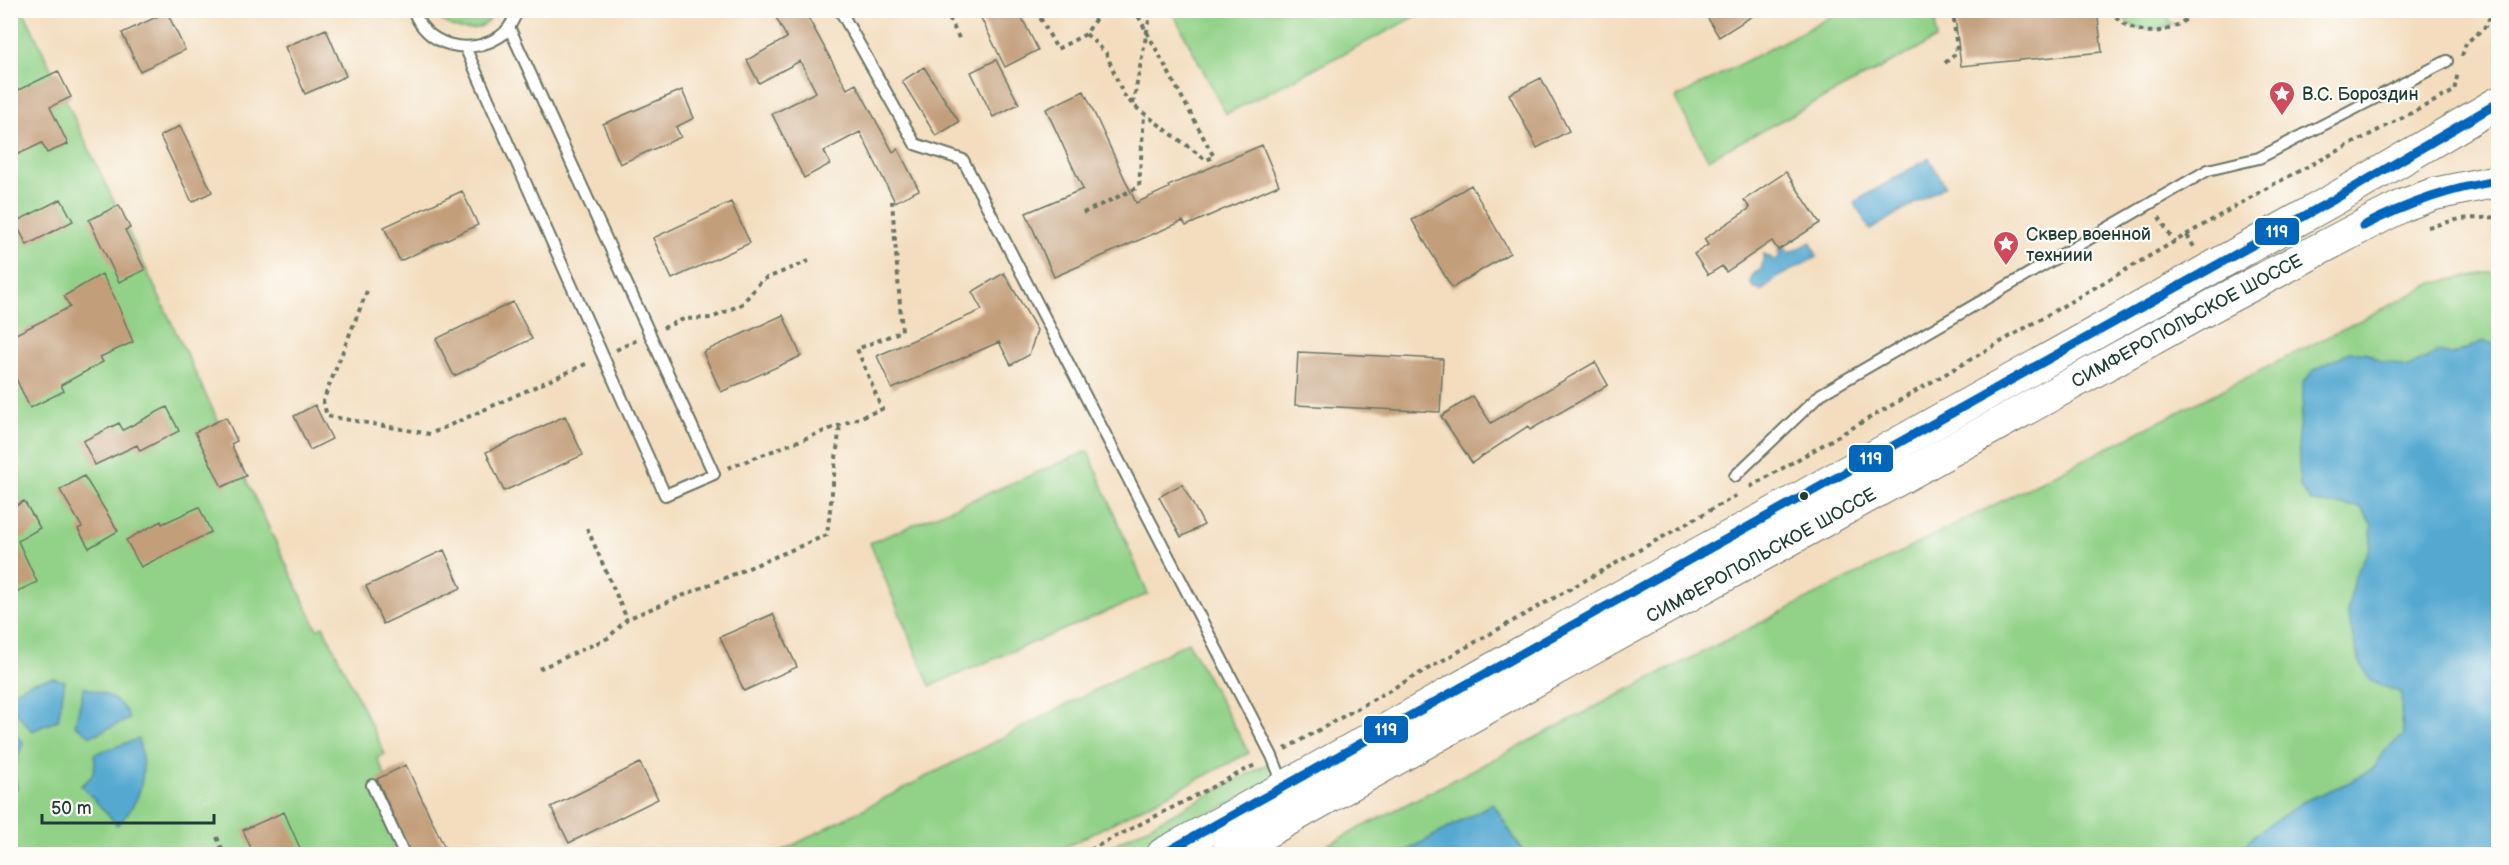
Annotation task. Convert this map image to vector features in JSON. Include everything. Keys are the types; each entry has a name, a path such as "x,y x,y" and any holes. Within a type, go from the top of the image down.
{"main road":[{"name":"СИМФЕРОПОЛЬСКОЕ ШОССЕ","path":"1163,855 1285,789 1682,562 2333,200 2499,103"},
{"name":"СИМФЕРОПОЛЬСКОЕ ШОССЕ","path":"1227,855 1568,662 2203,311 2404,205 2434,194 2499,180"}],"lane":[{"path":"413,10 425,31 452,47 476,47 500,36 509,27 518,10"},
{"path":"840,10 915,144 963,160 1272,756 1285,789"},
{"path":"465,47 665,495 714,474 509,27"},
{"path":"1736,476 1821,394 2208,170 2259,158 2447,61"},
{"path":"372,785 404,855"}],"path":[{"path":"945,10 961,42"},
{"path":"1036,10 1057,49 1086,34 1101,10"},
{"path":"1086,34 1106,53 1123,94 1133,105 1206,160 1214,157 1134,10"},
{"path":"1133,105 1152,10"},
{"path":"1945,63 1957,52 1953,11 1958,10"},
{"path":"2112,11 2131,28 2146,33 2164,32 2179,26 2195,10"},
{"path":"1082,855 1272,756 1744,490 2274,184 2454,91 2466,44 2484,28 2494,10"},
{"path":"1083,213 1139,187 1144,115"},
{"path":"714,474 882,409 857,349 902,332 892,201"},
{"path":"2151,202 2174,242"},
{"path":"367,291 323,401 327,416 430,434 684,319 712,318 742,304 762,280 809,261"},
{"path":"539,669 608,638 627,619 827,535 840,424"},
{"path":"587,528 627,619"},
{"path":"217,837 224,855"}],"green space":[{"path":"23,10 317,629 323,626 385,754 377,758 422,854 11,854 10,12"},
{"path":"1416,10 1419,15 1226,114 1172,11"},
{"path":"433,11 496,11 482,25 474,29 465,29 448,24"},
{"path":"1842,11 1935,11 1936,39 1708,159 1675,98"},
{"path":"2124,11 2162,11 2172,24 2143,29 2124,20 2119,14"},
{"path":"2498,271 2498,854 1524,854 1493,804 1401,854 1310,854 1651,678 2434,283"},
{"path":"1088,451 1148,594 930,686 870,543"},
{"path":"1188,642 1249,753 1052,854 776,854"},
{"path":"1269,763 1276,779 1133,854 1096,854"}],"water":[{"path":"1929,158 1945,186 1870,230 1854,202"},
{"path":"1811,242 1817,257 1776,278 1762,291 1751,284 1753,275 1761,270 1764,254 1776,261 1780,254 1778,251 1784,247 1789,253"},
{"path":"2483,341 2498,345 2498,854 2235,854 2256,834 2304,801 2350,782 2374,768 2387,748 2404,735 2401,711 2402,693 2370,681 2358,658 2347,613 2354,577 2370,548 2372,525 2361,507 2311,502 2300,487 2298,433 2303,404 2303,383 2314,370 2349,352 2365,352 2380,361 2408,367 2438,352 2453,355"},
{"path":"52,678 65,681 58,720 32,731 11,706 11,693 33,682"},
{"path":"84,687 117,701 129,719 91,736 75,725"},
{"path":"11,730 23,742 14,770 17,788 11,791"},
{"path":"138,739 143,763 141,785 133,806 117,825 81,785 89,779 93,772 94,754"},
{"path":"1493,803 1524,854 1401,854"}],"building":[{"path":"772,10 804,10 847,89 856,84 893,152 898,149 919,190 895,202 860,132 824,151 830,164 804,178 772,114 816,92 800,61 759,83 747,60 787,38"},
{"path":"977,10 1018,10 1038,50 1005,67"},
{"path":"1703,10 1762,10 1719,37"},
{"path":"2016,10 2097,10 2102,52 1961,66 1955,17"},
{"path":"167,12 185,50 140,71 122,33"},
{"path":"326,29 346,76 305,94 285,47"},
{"path":"996,60 1019,104 993,117 971,72"},
{"path":"924,67 959,122 936,136 902,81"},
{"path":"58,71 71,97 50,107 68,144 47,153 42,143 10,158 10,94"},
{"path":"1541,78 1569,131 1537,148 1509,94"},
{"path":"682,90 694,118 676,127 681,137 620,164 603,124"},
{"path":"1084,91 1136,203 1169,188 1168,186 1262,145 1279,185 1186,226 1183,221 1054,277 1026,213 1083,189 1046,109"},
{"path":"180,126 212,192 192,202 160,136"},
{"path":"1786,172 1820,223 1778,250 1772,241 1726,272 1722,266 1708,275 1694,254 1708,245 1704,239 1750,208 1744,200"},
{"path":"1471,185 1510,253 1452,288 1412,220"},
{"path":"462,191 478,225 400,261 384,227"},
{"path":"61,199 73,221 27,245 15,222"},
{"path":"731,202 750,243 672,279 653,238"},
{"path":"119,205 130,228 125,230 145,270 119,282 89,220"},
{"path":"1004,273 1037,330 1029,355 1011,365 999,342 892,389 877,356 982,310 972,292"},
{"path":"102,274 115,298 133,342 100,357 103,362 61,385 64,391 30,408 10,366 10,337 70,307 64,296"},
{"path":"513,302 532,339 454,376 436,339"},
{"path":"783,315 801,356 721,392 703,352"},
{"path":"1298,352 1443,359 1440,412 1295,405"},
{"path":"1595,362 1608,385 1530,430 1528,426 1472,463 1441,416 1473,396 1491,423"},
{"path":"315,405 332,439 310,450 294,416"},
{"path":"167,407 179,431 140,451 137,445 95,465 83,441 119,423 123,430"},
{"path":"565,416 583,455 504,491 486,452"},
{"path":"226,417 237,441 231,444 246,476 222,487 195,432"},
{"path":"84,476 118,531 89,548 78,529 82,527 60,490"},
{"path":"1182,484 1204,525 1181,537 1159,497"},
{"path":"24,501 40,528 18,541 37,582 10,595 10,509"},
{"path":"199,507 211,532 141,567 126,540 161,521 162,524"},
{"path":"444,550 461,588 383,624 366,586"},
{"path":"773,614 797,667 744,691 720,637"},
{"path":"640,763 658,799 569,843 551,807"},
{"path":"406,765 448,855 411,855 377,779"},
{"path":"284,812 303,855 254,855 243,830"}],"transit line":[{"name":"119","path":"1163,854 2333,200 2498,103"},
{"name":"119","path":"2363,226 2429,198 2498,181"}],"place":[{"name":"В.С. Бороздин","path":"2282,117"},
{"name":"Сквер военной техниии","path":"2006,267"}]}
